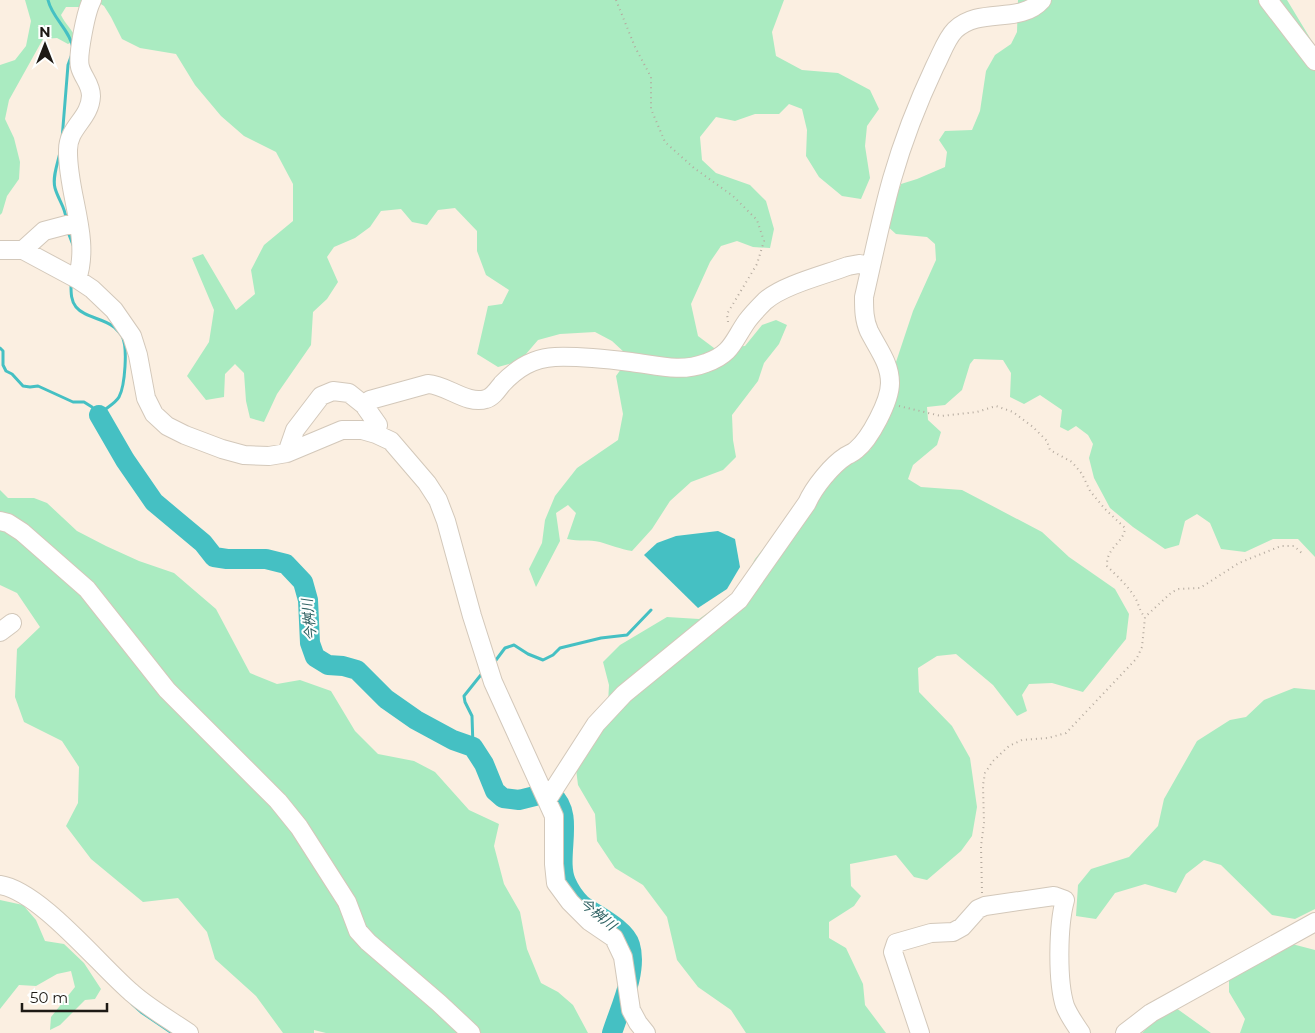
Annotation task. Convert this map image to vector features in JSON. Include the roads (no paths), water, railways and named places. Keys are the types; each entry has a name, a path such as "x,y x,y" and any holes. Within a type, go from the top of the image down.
{"street":[{"path":"77,279 81,269 82,244 70,179 68,142 73,130 85,117 90,105 90,86 82,72 79,60 87,15 92,0"},
{"path":"548,800 596,724 624,694 739,600 807,503 813,490 845,456 855,452 865,442 887,402 890,374 886,360 868,330 864,315 864,297 892,178 926,86 955,30 968,22 986,15 1025,12 1036,8 1042,0"},
{"path":"1268,0 1315,61"},
{"path":"28,246 44,231 78,222"},
{"path":"5,245 28,246 92,289 114,310 132,336 138,355 146,398 154,414 167,426 185,435 244,456 269,456 286,453 342,430 362,430 391,441 427,482 438,500 446,521 472,616 493,682 554,816 556,883 570,902 589,921 614,938 623,957 631,1010 646,1033"},
{"path":"364,404 370,400 428,384 437,384 477,400 486,399 494,394 510,375 521,366 537,360 555,357 604,359 670,369 705,364 719,357 732,347 747,321 765,301 779,291 848,266 859,264 871,266"},
{"path":"286,453 295,430 321,396 333,390 349,393 364,404 378,425 376,434"},
{"path":"0,521 8,523 44,549 87,589 167,690 278,801 300,827 347,902 358,931 470,1033"},
{"path":"0,885 6,886 31,899 55,918 133,994 189,1033"},
{"path":"920,1033 892,952 896,943 932,933 953,932 962,928 978,909 985,906 1054,896 1065,900 1062,909 1060,937 1061,986 1065,1004 1072,1021 1081,1033"},
{"path":"1125,1033 1151,1013 1315,922"}],"water":[{"path":"718,531 735,539 740,567 727,589 698,608 644,555 657,543 676,536"}],"waterway":[{"path":"48,0 53,13 68,35 73,48"},
{"path":"62,139 68,65 72,54"},
{"path":"60,152 54,184 66,218"},
{"path":"68,232 73,245"},
{"path":"0,348 3,351 3,365 6,371 12,374 23,386 38,386 73,402 84,402 99,415 115,402 121,392 124,376 124,341 122,336 110,324 84,314 74,305 71,285"},
{"name":"今桝川","path":"99,415 125,460 154,502 203,543 214,557 266,559 286,564 303,582 308,600 310,643 315,657 328,665 343,666 357,670 386,699 416,720 453,740 473,747 484,764 495,791 503,798 519,800 539,795"},
{"path":"493,664 505,648 514,645 528,654 543,660 553,655 560,648 601,638 627,635 651,610"},
{"path":"473,747 472,716 464,696 484,671"},
{"name":"今桝川","path":"552,795 559,803 563,813 563,872 567,885 581,904 616,927 630,945 632,955 630,978 612,1033"},
{"path":"132,1004 172,1033"}]}
